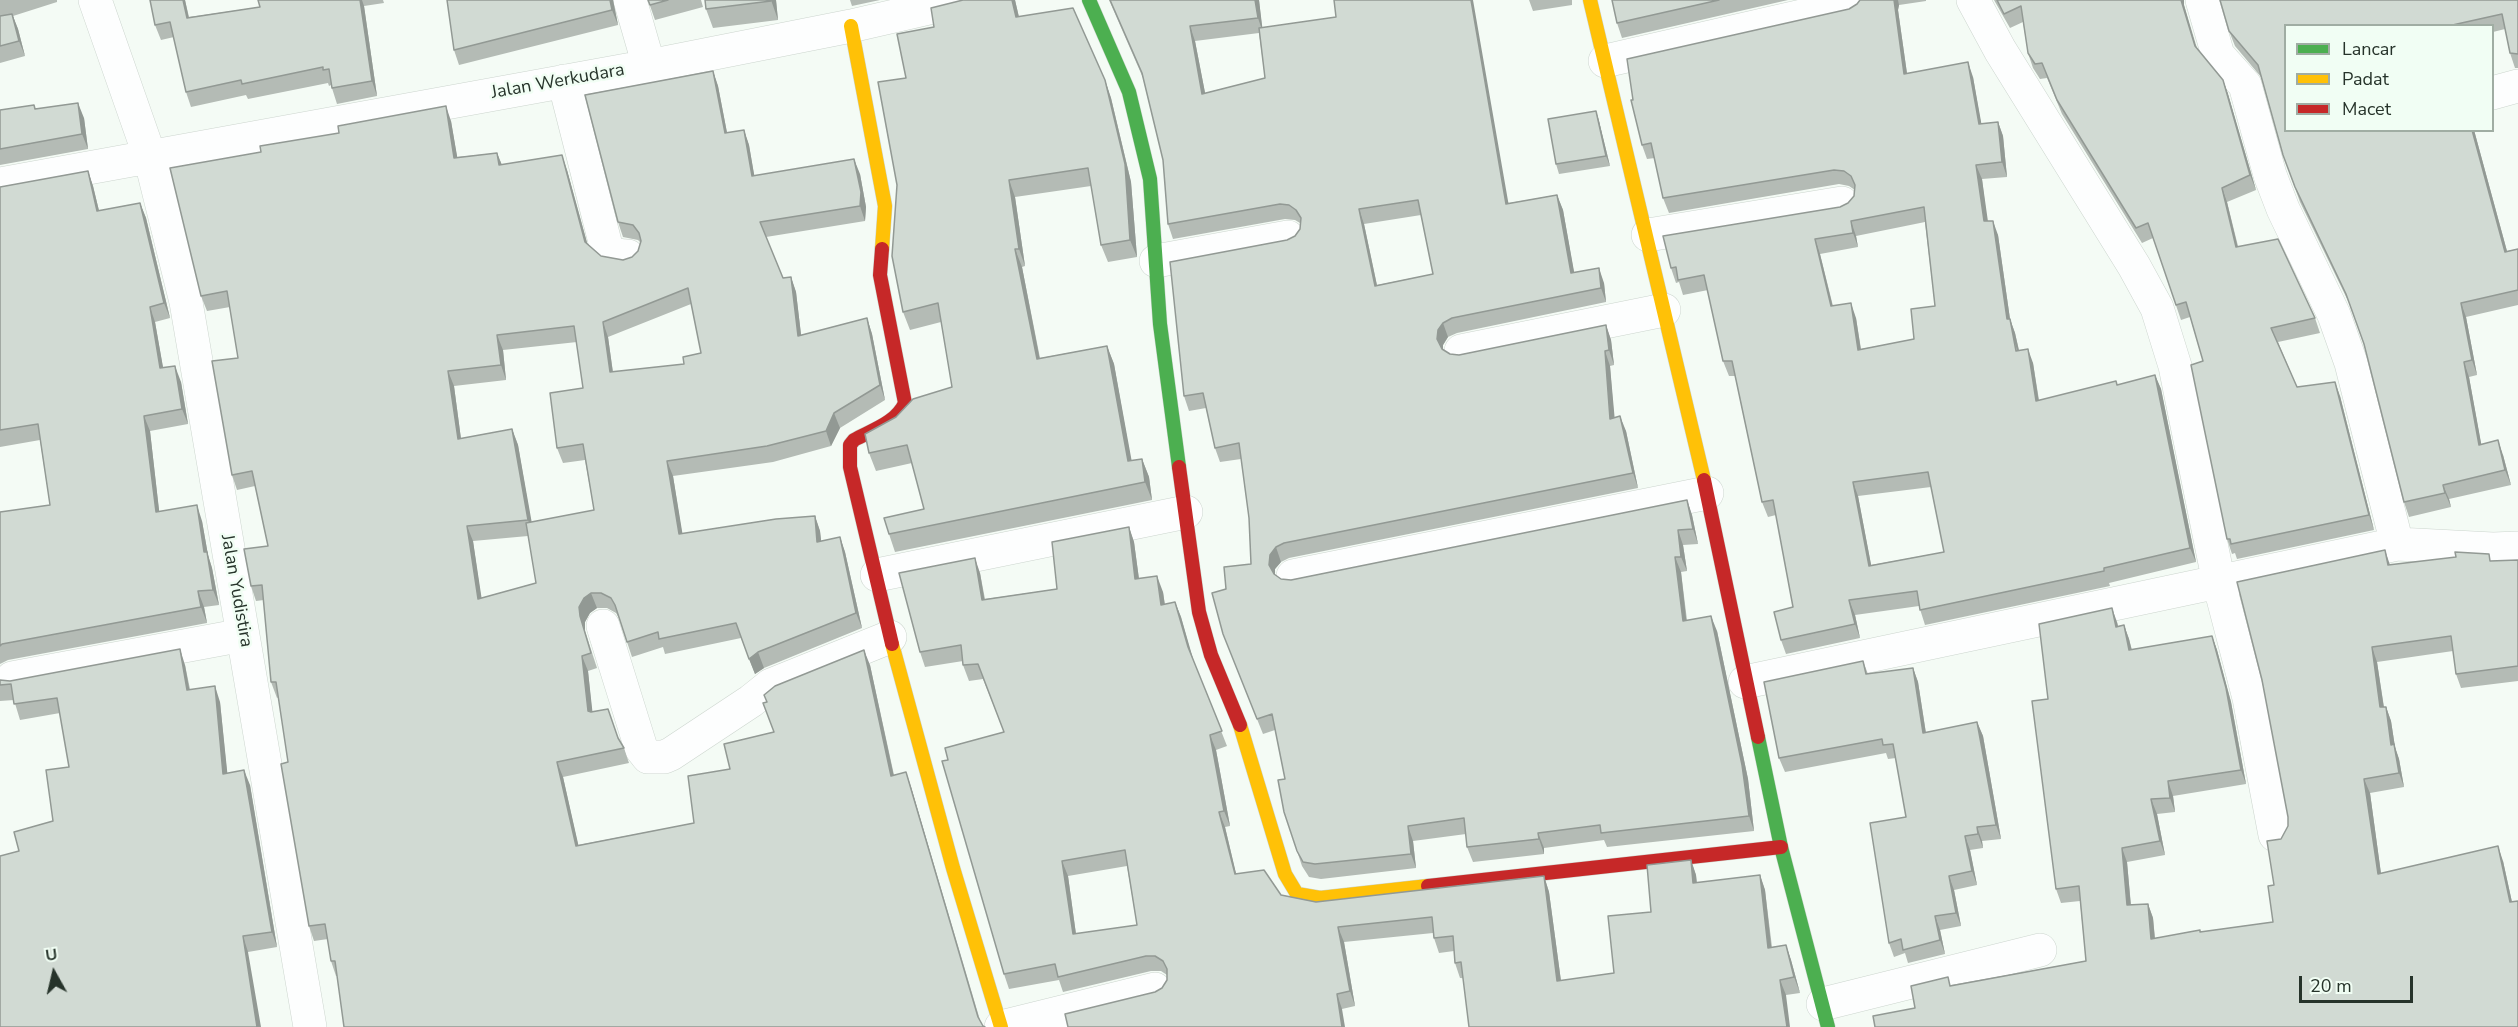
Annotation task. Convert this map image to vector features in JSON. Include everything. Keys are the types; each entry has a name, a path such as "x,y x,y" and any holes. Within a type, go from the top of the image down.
{"street":[{"name":"Jalan Yudistira","path":"94,0 150,158 186,302 310,1027"},
{"path":"630,0 649,66"},
{"name":"Jalan Werkudara","path":"0,184 649,66 851,26 964,0"},
{"path":"1089,0 1129,92 1150,179 1160,324 1199,612 1211,656 1240,724 1286,874 1297,894 1320,898 1781,847"},
{"path":"1590,0 1648,236 1707,493 1781,847 1826,1016 2040,950"},
{"path":"1973,0 2000,50 2134,266 2157,308 2175,366 2219,583 2249,698 2275,835"},
{"path":"2202,0 2218,55 2245,85 2270,175 2295,236 2338,325 2351,363 2397,544"},
{"path":"1605,61 1850,5"},
{"path":"851,26 885,206 880,275 905,398 900,412 854,440 850,445 850,467 890,637 953,868 1001,1027 1155,989"},
{"path":"564,81 606,246 620,256 628,256"},
{"path":"2494,93 2518,86"},
{"path":"1648,236 1842,203"},
{"path":"1156,261 1288,237"},
{"path":"1461,351 1664,310"},
{"path":"1293,576 1707,493"},
{"path":"877,575 1186,512"},
{"path":"1745,682 2397,544 2493,549 2518,548"},
{"path":"603,626 641,748 648,757 656,758 671,754 752,701 771,685 890,637"},
{"path":"12,678 243,635"}],"building":[{"path":"150,0 183,0 187,18 260,7 258,0 360,0 372,81 332,88 329,69 323,70 323,67 242,84 241,80 186,92 170,22 155,25"},
{"path":"447,0 610,0 612,10 454,50"},
{"path":"648,0 668,0 650,5"},
{"path":"705,0 771,0 771,1 706,9"},
{"path":"963,0 1012,0 1016,17 1073,8 1105,80 1125,164 1130,240 1101,245 1088,168 1009,180 1019,249 1015,249 1037,359 1107,346 1128,461 1142,459 1145,482 889,534 884,518 924,509 907,445 869,453 865,434 896,417 913,399 952,387 938,303 903,312 892,256 897,185 878,82 906,78 897,34 934,27 931,8"},
{"path":"1110,0 1255,0 1258,18 1190,26 1202,94 1265,78 1259,28 1336,17 1334,0 1471,0 1506,204 1557,195 1571,273 1599,268 1601,288 1452,318 1443,323 1438,330 1437,339 1442,349 1450,354 1459,355 1606,325 1609,350 1605,351 1610,419 1620,416 1633,473 1284,543 1276,547 1270,555 1269,565 1274,574 1281,579 1291,580 1687,500 1693,529 1678,530 1681,557 1675,557 1683,621 1711,616 1742,765 1749,816 1601,833 1600,825 1538,833 1539,839 1467,847 1464,818 1408,826 1411,854 1315,864 1303,862 1284,812 1278,780 1285,779 1272,714 1257,719 1223,634 1212,593 1226,589 1224,567 1251,564 1249,518 1239,443 1215,448 1203,393 1184,396 1170,262 1287,240 1295,236 1300,229 1301,218 1289,205 1280,204 1168,224 1163,160 1142,73","holes":["1418,200 1433,274 1375,286 1359,209"]},
{"path":"1612,0 1719,0 1617,23"},
{"path":"1860,0 1894,0 1904,74 1968,62 1979,124 1998,122 2002,162 1976,165 1984,221 1993,221 2007,319 2010,319 2016,351 2028,349 2036,401 2116,381 2117,385 2155,375 2190,548 2104,568 2104,571 1920,610 1917,591 1849,600 1855,624 1781,640 1774,612 1793,607 1773,500 1762,502 1732,361 1723,361 1704,275 1678,280 1676,267 1671,268 1663,236 1840,207 1854,196 1855,185 1851,176 1844,171 1834,170 1663,198 1651,143 1642,145 1631,100 1633,100 1627,59 1849,9","holes":["1924,207 1935,306 1911,309 1914,339 1858,350 1851,303 1831,306 1815,239 1853,233 1851,221","1928,472 1944,552 1869,566 1853,482"]},
{"path":"1997,0 2181,0 2195,46 2223,80 2250,175 2222,188 2236,247 2278,239 2315,318 2271,328 2297,387 2335,382 2369,515 2231,544 2230,539 2227,539 2191,365 2203,361 2186,302 2176,305 2148,223 2136,228 2057,100 2042,63 2035,64 2028,53 2021,6 2004,14"},
{"path":"2220,0 2518,0 2518,54 2510,53 2502,14 2457,24 2284,24 2284,132 2473,132 2505,252 2518,249 2518,290 2461,303 2472,360 2464,362 2479,445 2498,440 2505,470 2443,485 2445,493 2404,502 2364,344 2346,294 2295,187 2283,155 2258,65 2229,31"},
{"path":"12,14 19,41 0,46 0,16"},
{"path":"713,71 725,133 744,130 752,176 854,159 861,192 860,206 760,222 783,278 791,277 798,336 867,318 880,385 834,413 826,431 767,446 667,461 679,534 776,519 815,516 817,542 840,537 856,613 758,652 749,659 736,623 659,639 658,632 627,642 611,598 601,593 591,593 584,598 579,607 591,653 582,656 588,711 608,709 624,748 557,762 576,846 694,823 688,776 730,769 724,744 774,732 763,703 767,702 764,695 775,686 864,650 891,776 906,772 978,1017 985,1027 344,1027 335,961 331,961 325,924 309,926 281,764 288,762 276,682 271,682 262,585 251,586 244,549 268,546 252,471 232,475 212,361 238,358 227,291 201,296 170,168 261,152 260,146 339,133 338,126 446,106 454,158 497,153 499,165 562,155 585,242 601,256 623,260 632,257 638,251 641,241 633,225 618,222 585,95","holes":["688,288 701,353 683,357 684,364 610,372 603,322","574,326 583,388 550,393 557,448 583,444 594,510 526,523 536,583 478,599 467,526 528,520 512,429 458,439 448,371 501,365 497,335"]},
{"path":"78,103 82,134 0,149 0,110 34,105 35,109"},
{"path":"1596,111 1606,156 1556,164 1548,119"},
{"path":"88,171 97,211 140,203 164,303 150,307 160,368 175,366 182,409 144,416 156,512 197,505 204,552 207,552 213,590 198,591 201,607 0,646 0,512 50,505 38,424 0,430 0,187"},
{"path":"1129,527 1135,579 1157,576 1161,605 1175,602 1188,647 1222,731 1210,735 1224,811 1219,812 1235,874 1264,870 1281,895 1316,902 1544,876 1557,981 1614,973 1608,916 1651,912 1647,865 1691,860 1693,883 1760,875 1768,948 1786,945 1794,977 1780,980 1787,1027 1469,1027 1461,962 1455,963 1453,936 1434,938 1432,917 1338,927 1350,991 1337,994 1342,1027 1068,1027 1065,1014 1155,992 1162,988 1167,980 1167,969 1163,961 1155,956 1146,956 1058,977 1055,964 1004,974 942,761 948,760 945,748 1004,732 978,664 963,665 961,645 920,652 899,573 975,558 982,600 1057,589 1052,542","holes":["1125,850 1137,925 1073,934 1062,861"]},
{"path":"2385,550 2388,565 2456,557 2455,552 2489,554 2490,561 2518,560 2518,666 2456,674 2451,636 2372,647 2380,707 2386,707 2391,745 2394,744 2399,773 2364,779 2378,874 2498,846 2510,902 2518,901 2518,1027 1875,1027 1873,1016 1915,1008 1911,986 1948,977 1950,986 2086,961 2079,886 2056,889 2032,701 2048,699 2039,624 2112,608 2116,627 2124,625 2129,650 2212,636 2226,688 2241,770 2168,781 2170,798 2151,799 2160,841 2122,848 2127,905 2148,904 2151,939 2200,930 2200,932 2273,922 2268,886 2274,885 2267,841 2281,839 2288,826 2288,817 2262,680 2237,582"},
{"path":"180,649 187,690 215,686 223,774 244,770 272,932 243,936 257,1027 0,1027 0,856 19,851 14,832 53,821 46,770 69,767 57,698 14,704 11,684 0,685 0,680 10,681"},
{"path":"1863,661 1866,674 1913,668 1923,733 1977,722 1996,825 1977,827 1978,834 1965,836 1972,871 1949,876 1956,913 1935,916 1940,940 1903,950 1901,939 1889,943 1870,823 1906,817 1893,744 1883,745 1882,739 1779,758 1764,682"}],"traffic: fast":[{"path":"1089,0 1129,92 1150,179 1160,324 1179,467"},
{"path":"1758,737 1781,847 1828,1027"}],"traffic: slow":[{"path":"1590,0 1704,480"},
{"path":"851,26 885,206 882,249"},
{"path":"892,644 953,868 1001,1027"},
{"path":"1240,725 1285,874 1297,894 1320,898 1428,886"}],"traffic: jam":[{"path":"882,249 880,275 905,403 890,421 854,440 850,445 850,467 892,644"},
{"path":"1179,467 1199,612 1211,655 1240,725"},
{"path":"1704,480 1758,737"},
{"path":"1428,886 1781,847"}]}
